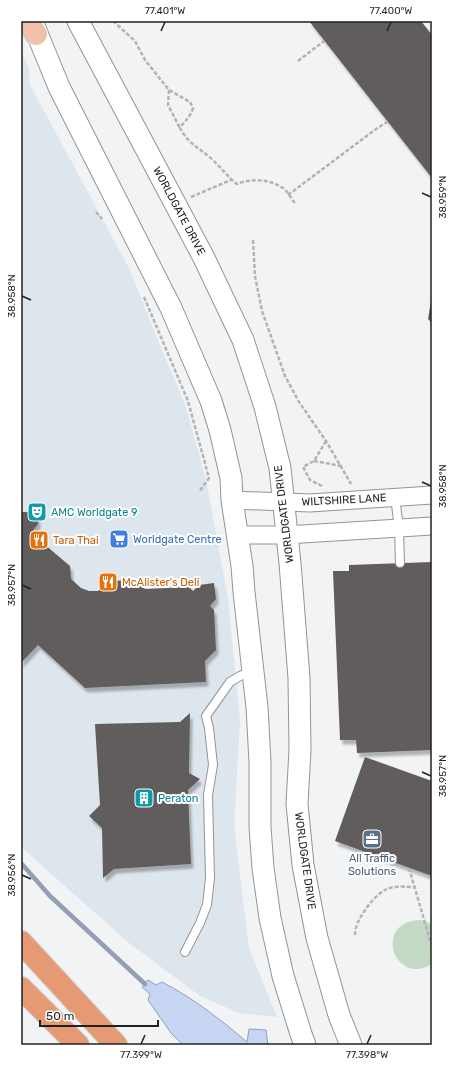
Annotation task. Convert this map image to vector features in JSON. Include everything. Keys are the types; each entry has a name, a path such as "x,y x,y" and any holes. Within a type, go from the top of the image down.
{"highway":[{"path":"21,942 116,1045"},
{"path":"21,988 78,1045"}],"street":[{"name":"WORLDGATE DRIVE","path":"78,21 204,258 243,340 265,407 278,460 290,563 299,678 300,750 297,804 303,865 316,938 339,1015 351,1045"},
{"path":"32,25 59,87 162,287 211,401 220,430 231,478 232,500 238,535 257,707 260,762 260,826 263,868 270,918 283,976 301,1034 306,1045"},
{"name":"WILTSHIRE LANE","path":"232,500 310,503 432,495"},
{"path":"238,535 286,535 432,526"}],"lane":[{"path":"395,497 399,528 400,563"},
{"path":"185,952 200,923 207,905 210,878 208,795 212,765 209,728 206,716 230,682 240,676 253,672"}],"path":[{"path":"113,21 135,41 145,60 169,90 190,102 193,108 191,115 184,120 180,128"},
{"path":"298,61 324,41"},
{"path":"169,90 168,105 186,139 213,160 231,180 238,184 247,180 256,179 270,182 284,189 295,203"},
{"path":"288,195 376,128 387,122"},
{"path":"190,198 231,180"},
{"path":"96,212 102,219"},
{"path":"253,240 255,276 262,311 285,376 299,402 342,466 352,487"},
{"path":"141,290 188,401 209,478 199,492"},
{"path":"303,467 314,461 326,441"},
{"path":"314,461 342,466"},
{"path":"409,868 432,947"},
{"path":"355,936 356,925 362,914 385,889 415,887"}],"shaded area":[{"name":"Worldgate Centre","path":"21,51 29,68 30,85 129,268 186,407 206,480 228,598 240,721 234,826 249,948 277,1017 239,1013 200,996 129,943 21,847"}],"green space":[{"path":"420,920 429,923 432,926 432,964 419,969 407,967 399,961 394,951 393,941 396,931 405,923"}],"water":[{"path":"148,980 156,985 162,982 185,995 247,1042 249,1029 266,1030 268,1045 183,1045 171,1033 148,1000 150,994 142,987"}],"building":[{"path":"309,21 421,21 432,35 432,178"},
{"path":"432,301 432,323 428,319"},
{"path":"21,512 37,512 38,524 31,533 70,566 71,579 81,588 89,591 98,591 108,581 136,580 145,589 189,587 193,591 199,585 214,583 216,599 210,606 214,610 216,650 205,661 206,682 85,688 38,645 21,663"},
{"path":"432,562 432,750 357,753 356,740 340,740 333,571 349,571 349,565"},
{"name":"Peraton","path":"190,713 189,773 200,779 188,790 191,864 114,869 103,878 102,828 89,816 100,805 95,724 180,722"},
{"path":"365,757 432,781 432,876 335,841"}],"waterway":[{"path":"21,863 50,896 145,984"}],"place":[{"name":"AMC Worldgate 9","path":"37,512"},
{"name":"Worldgate Centre","path":"119,539"},
{"name":"Tara Thai","path":"39,540"},
{"name":"McAlister's Deli","path":"108,582"},
{"name":"Peraton","path":"144,798"},
{"name":"All Traffic Solutions","path":"372,839"}]}
